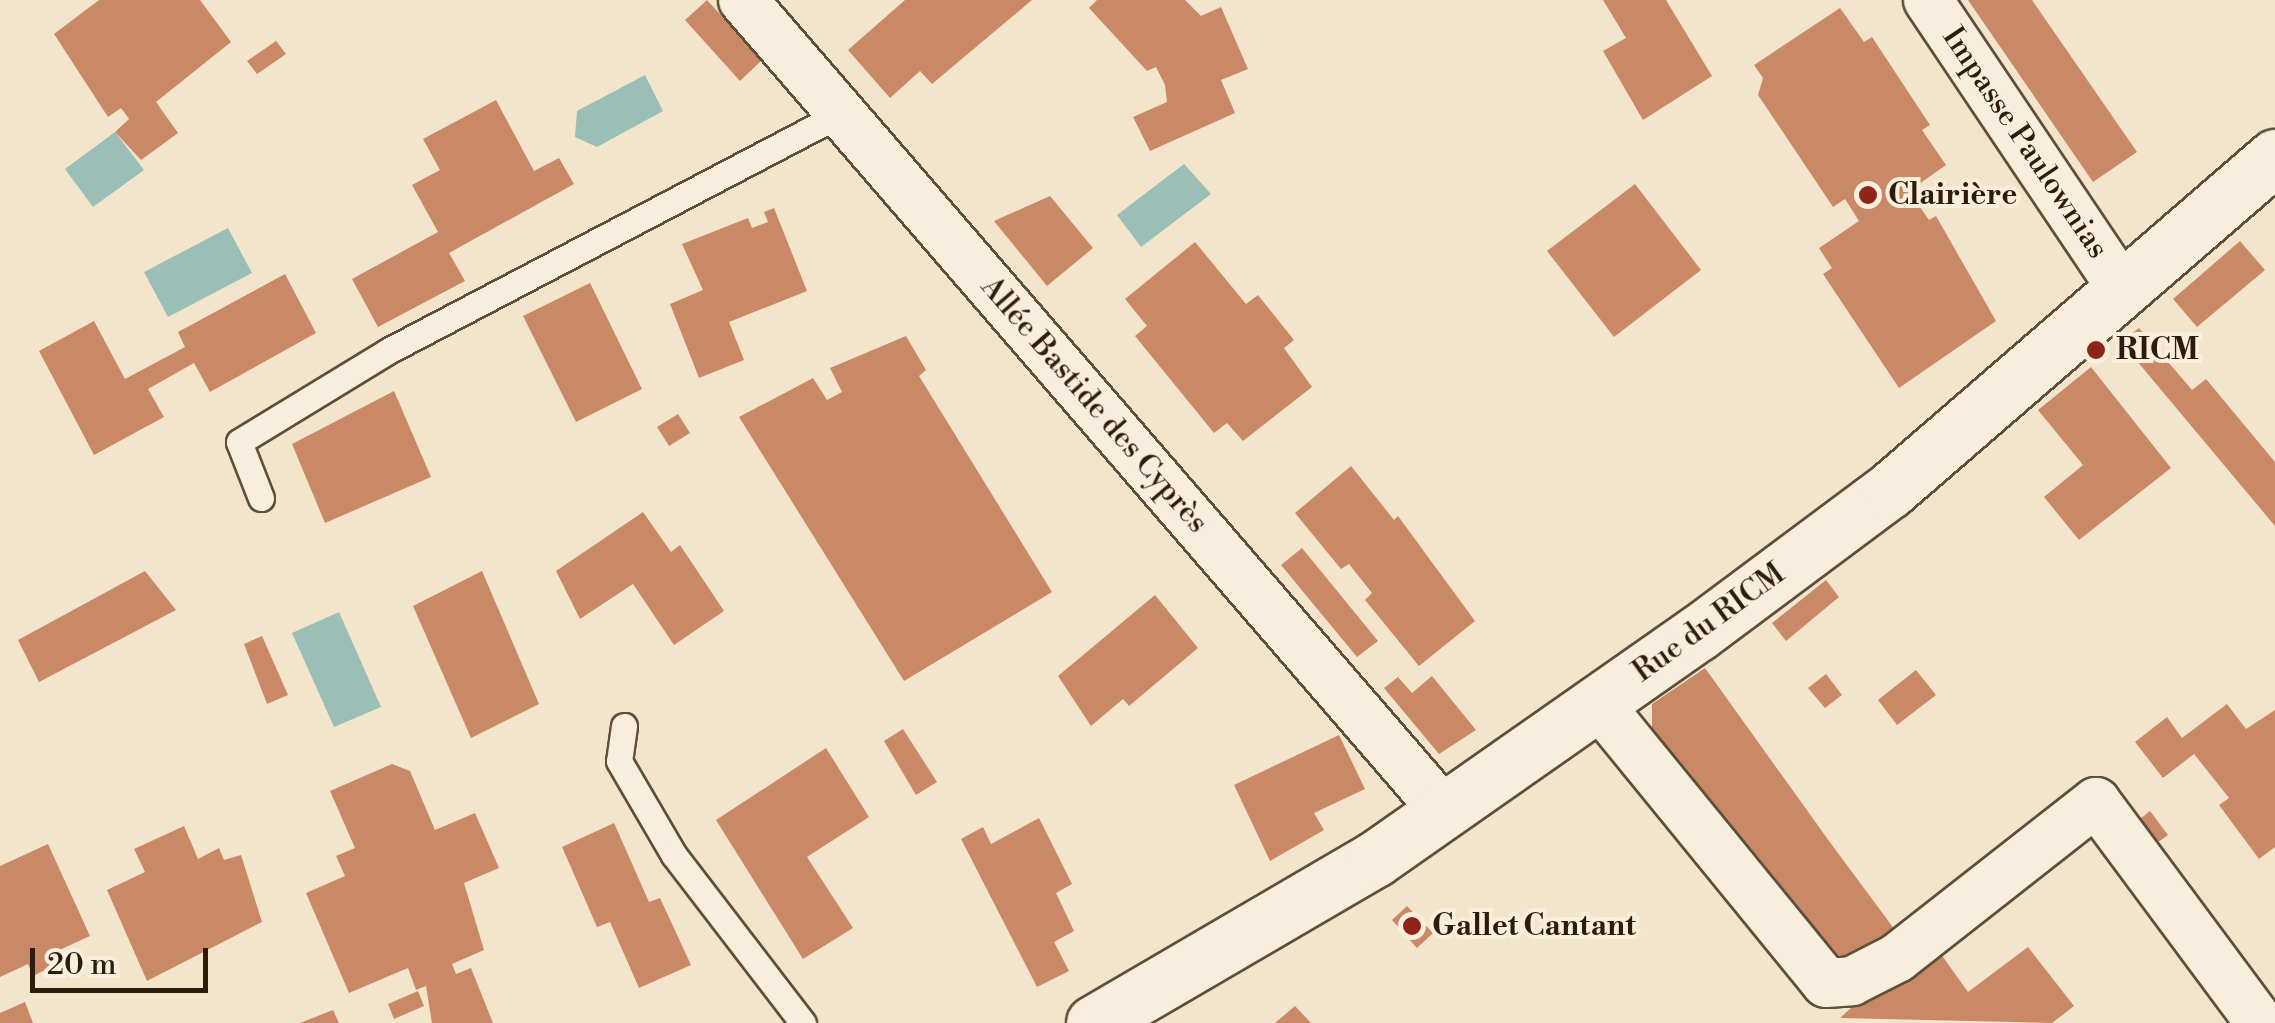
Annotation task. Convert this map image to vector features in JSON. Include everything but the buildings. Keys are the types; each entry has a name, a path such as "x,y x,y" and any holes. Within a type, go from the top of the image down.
{"main road":[{"name":"Rue du RICM","path":"1094,1023 1444,812 1890,490 2275,157"}],"street":[{"name":"Allée Bastide des Cyprès","path":"743,0 1444,812"},
{"name":"Impasse Paulownias","path":"1928,0 2121,287"},
{"path":"1597,702 1826,982 1852,981 1896,958 2096,802 2260,1023"}],"lane":[{"path":"261,498 239,442 388,352 842,113"},
{"path":"624,726 619,761 674,855 804,1023"}],"water":[{"path":"645,75 663,111 597,147 575,137 577,111"},
{"path":"115,132 144,170 93,207 65,169"},
{"path":"1184,164 1211,194 1141,247 1117,215"},
{"path":"228,228 252,273 168,317 144,272"},
{"path":"339,612 381,707 334,727 292,633"}],"place":[{"name":"Clairière","path":"1868,195"},
{"name":"RICM","path":"2096,350"},
{"name":"Gallet Cantant","path":"1412,926"}]}
